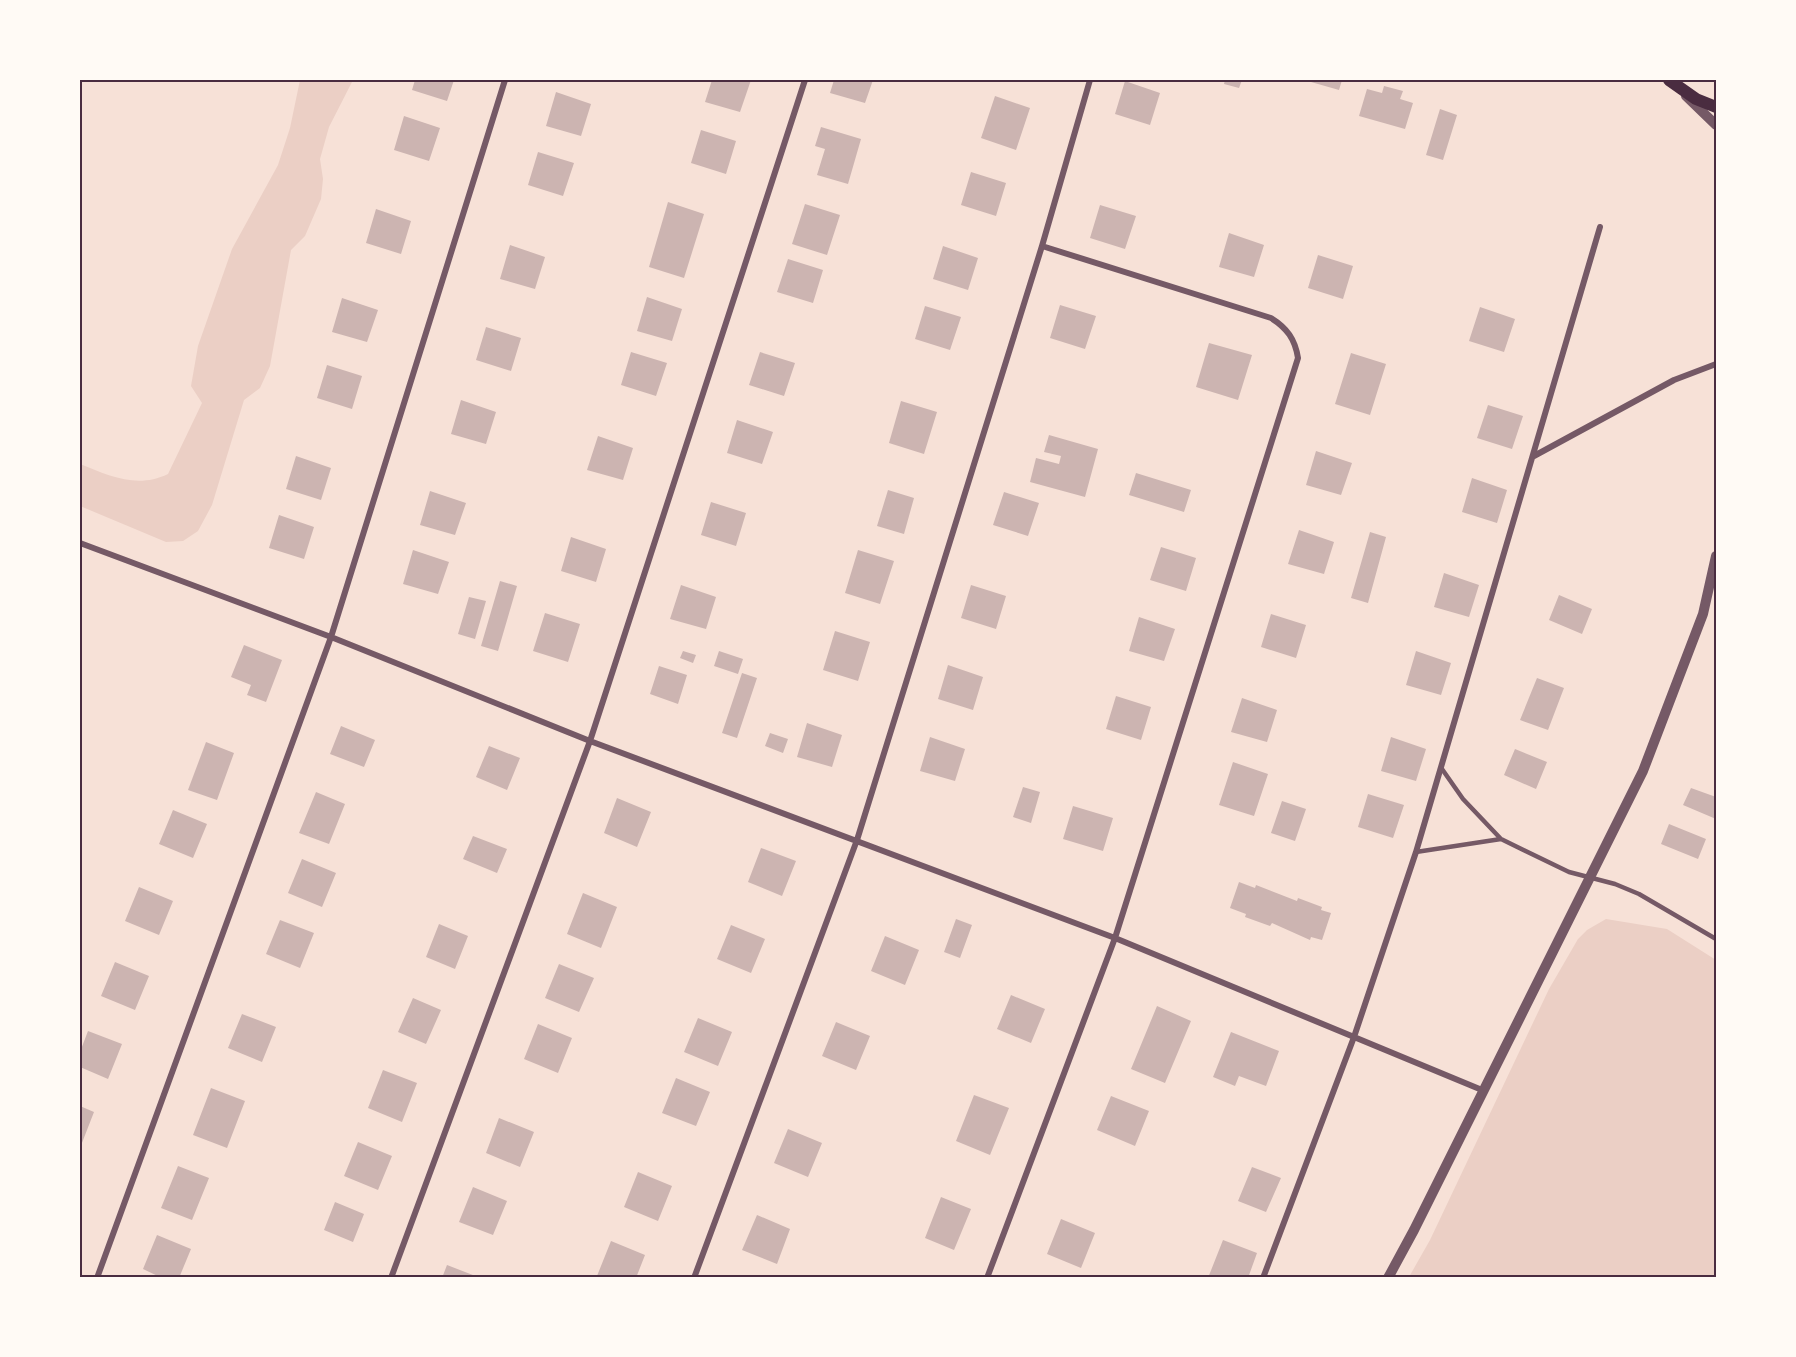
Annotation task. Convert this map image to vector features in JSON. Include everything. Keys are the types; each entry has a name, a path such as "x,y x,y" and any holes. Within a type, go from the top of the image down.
{"main road":[{"path":"1669,80 1679,89 1716,107"}],"street":[{"path":"97,1278 331,638 506,80"},
{"path":"391,1278 590,741 805,80"},
{"path":"694,1278 857,840 1042,246 1090,80"},
{"path":"1679,89 1716,125"},
{"path":"1263,1278 1354,1037 1416,852 1600,227"},
{"path":"987,1278 1115,938 1298,358 1291,336 1283,326 1271,318 1042,246"},
{"path":"1534,456 1674,380 1716,364"},
{"path":"80,543 331,638 590,741 1115,938 1482,1090"},
{"path":"1388,1278 1590,879 1660,730 1703,614 1716,556"}],"lane":[{"path":"1442,769 1463,800 1501,839 1569,872 1615,884 1639,894 1716,939"},
{"path":"1416,852 1501,839"}],"shaded area":[{"path":"300,80 353,80 329,127 320,159 323,179 321,199 305,236 291,250 270,366 260,388 244,400 212,505 198,531 183,541 166,542 80,506 80,464 134,481 168,474 202,403 191,386 198,346 232,249 278,165 290,128"},
{"path":"1606,919 1667,929 1716,960 1716,1277 1409,1277 1430,1240 1549,989 1578,939 1587,930"}],"building":[{"path":"415,80 454,80 447,101 412,90"},
{"path":"712,80 751,80 740,112 705,102"},
{"path":"834,80 873,80 865,103 830,93"},
{"path":"1225,80 1242,80 1239,88 1224,84"},
{"path":"1304,80 1342,80 1339,90"},
{"path":"1125,81 1160,93 1150,125 1115,114"},
{"path":"1384,86 1403,91 1400,99 1413,103 1405,129 1359,116 1367,89 1382,93"},
{"path":"556,92 591,104 581,136 546,126"},
{"path":"995,96 1030,108 1016,150 981,138"},
{"path":"1440,109 1457,115 1443,160 1426,155"},
{"path":"404,116 440,128 429,161 394,150"},
{"path":"821,127 861,139 848,184 817,175 825,149 815,146"},
{"path":"701,130 736,141 726,174 691,163"},
{"path":"538,152 574,163 563,196 528,185"},
{"path":"971,172 1006,183 996,216 961,205"},
{"path":"668,202 704,214 684,278 649,267"},
{"path":"805,204 840,215 827,255 792,244"},
{"path":"1100,205 1136,216 1125,249 1090,238"},
{"path":"376,209 411,221 401,254 366,243"},
{"path":"1229,233 1264,245 1254,277 1219,267"},
{"path":"510,245 545,257 535,289 500,279"},
{"path":"943,246 978,258 968,290 933,279"},
{"path":"1318,255 1353,266 1343,299 1308,288"},
{"path":"788,259 823,270 813,303 777,292"},
{"path":"647,297 682,309 672,341 637,331"},
{"path":"342,298 378,310 367,342 332,332"},
{"path":"1060,305 1096,316 1085,349 1050,338"},
{"path":"925,306 961,317 950,350 915,339"},
{"path":"1480,307 1515,319 1504,352 1469,341"},
{"path":"486,327 521,338 511,371 476,360"},
{"path":"1209,343 1252,355 1238,400 1196,387"},
{"path":"631,352 667,363 656,396 621,385"},
{"path":"760,352 795,363 784,396 749,385"},
{"path":"1351,353 1386,364 1370,415 1335,404"},
{"path":"327,365 362,376 352,409 317,398"},
{"path":"461,400 496,412 486,444 451,434"},
{"path":"901,401 937,412 924,454 889,443"},
{"path":"1488,405 1523,416 1512,449 1477,438"},
{"path":"737,420 773,432 762,464 727,453"},
{"path":"1049,435 1098,449 1085,497 1030,482 1036,458 1059,464 1061,456 1044,452"},
{"path":"598,436 633,448 623,480 587,470"},
{"path":"1316,451 1352,463 1341,495 1306,485"},
{"path":"296,456 331,468 321,500 286,489"},
{"path":"1136,473 1191,490 1184,512 1129,495"},
{"path":"1472,478 1507,490 1497,523 1462,512"},
{"path":"888,490 914,498 904,534 877,526"},
{"path":"430,491 466,503 455,535 420,525"},
{"path":"1004,492 1039,503 1028,536 993,525"},
{"path":"711,502 746,513 736,546 701,535"},
{"path":"279,515 314,527 304,559 269,548"},
{"path":"1299,530 1334,542 1324,574 1288,564"},
{"path":"1370,532 1386,537 1368,603 1351,598"},
{"path":"571,537 606,549 596,582 561,571"},
{"path":"1161,547 1196,558 1186,591 1150,580"},
{"path":"413,550 449,562 438,594 403,584"},
{"path":"858,550 894,561 880,604 845,593"},
{"path":"1444,573 1479,585 1469,617 1434,607"},
{"path":"500,581 517,586 498,651 481,646"},
{"path":"681,585 716,597 706,629 670,619"},
{"path":"971,585 1006,596 996,629 961,618"},
{"path":"1559,595 1592,609 1582,634 1549,620"},
{"path":"469,597 486,601 475,639 458,634"},
{"path":"545,613 580,624 568,662 533,651"},
{"path":"1271,614 1306,625 1296,658 1261,647"},
{"path":"1139,617 1175,629 1164,661 1129,651"},
{"path":"835,631 870,642 858,681 823,670"},
{"path":"244,645 282,660 266,702 247,695 251,685 231,677"},
{"path":"683,651 696,655 693,663 680,658"},
{"path":"719,651 743,659 738,674 714,666"},
{"path":"1416,651 1451,663 1441,695 1406,685"},
{"path":"948,665 983,677 973,710 938,699"},
{"path":"659,666 687,675 678,704 650,694"},
{"path":"742,673 757,678 737,738 722,733"},
{"path":"1537,678 1564,688 1548,730 1520,720"},
{"path":"1116,696 1151,707 1141,740 1106,729"},
{"path":"1242,698 1277,710 1267,742 1231,732"},
{"path":"807,723 842,735 832,767 797,757"},
{"path":"341,726 375,740 364,767 330,754"},
{"path":"770,733 788,739 783,753 765,746"},
{"path":"930,737 965,749 955,781 920,771"},
{"path":"1391,737 1426,749 1416,781 1381,771"},
{"path":"206,742 234,753 217,800 188,790"},
{"path":"489,746 520,758 507,790 476,777"},
{"path":"1515,749 1547,762 1536,789 1504,775"},
{"path":"1233,762 1268,774 1254,816 1219,805"},
{"path":"1023,787 1040,792 1031,823 1013,817"},
{"path":"1691,788 1716,797 1716,819 1683,805"},
{"path":"316,792 345,804 329,844 299,833"},
{"path":"1368,794 1404,805 1393,838 1358,827"},
{"path":"617,798 651,812 637,847 604,833"},
{"path":"1282,801 1306,809 1295,841 1271,833"},
{"path":"1073,806 1113,818 1103,851 1063,839"},
{"path":"173,810 207,824 193,858 159,844"},
{"path":"1669,824 1706,839 1698,859 1661,844"},
{"path":"473,836 507,849 497,873 463,859"},
{"path":"761,848 796,861 782,896 748,882"},
{"path":"302,859 336,873 322,907 288,893"},
{"path":"1239,882 1255,888 1256,885 1297,901 1298,898 1331,913 1322,940 1311,937 1310,940 1272,923 1270,926 1245,917 1246,914 1230,908"},
{"path":"139,887 173,901 159,935 125,921"},
{"path":"583,893 617,907 601,948 567,934"},
{"path":"956,919 972,925 960,958 944,952"},
{"path":"280,920 314,933 300,968 266,954"},
{"path":"439,924 468,936 455,969 426,957"},
{"path":"731,925 765,939 751,973 717,959"},
{"path":"885,936 919,950 905,985 871,971"},
{"path":"115,962 149,976 135,1010 101,996"},
{"path":"559,964 594,978 579,1012 545,998"},
{"path":"1011,995 1045,1009 1031,1043 997,1029"},
{"path":"413,998 441,1010 426,1044 398,1032"},
{"path":"1157,1006 1191,1021 1165,1083 1131,1069"},
{"path":"242,1014 276,1027 262,1062 228,1048"},
{"path":"698,1018 732,1032 718,1066 684,1052"},
{"path":"836,1022 870,1036 856,1070 822,1056"},
{"path":"538,1024 572,1038 558,1073 524,1059"},
{"path":"88,1031 122,1044 108,1079 80,1067 80,1052"},
{"path":"1231,1032 1279,1051 1266,1086 1239,1076 1235,1086 1213,1077"},
{"path":"383,1070 417,1083 402,1122 368,1108"},
{"path":"676,1078 710,1092 696,1126 662,1113"},
{"path":"211,1088 245,1101 227,1148 193,1135"},
{"path":"974,1095 1009,1108 990,1155 956,1141"},
{"path":"1111,1096 1149,1111 1135,1146 1097,1130"},
{"path":"80,1106 94,1112 80,1148"},
{"path":"499,1118 534,1132 520,1167 486,1153"},
{"path":"788,1129 822,1143 808,1177 774,1163"},
{"path":"358,1142 392,1156 378,1190 344,1176"},
{"path":"178,1166 209,1178 192,1220 161,1208"},
{"path":"1252,1167 1281,1178 1266,1212 1238,1201"},
{"path":"638,1172 672,1186 658,1221 624,1207"},
{"path":"473,1187 507,1201 493,1235 459,1222"},
{"path":"941,1197 971,1209 954,1250 925,1238"},
{"path":"335,1202 364,1214 353,1242 324,1230"},
{"path":"757,1215 790,1229 777,1264 742,1250"},
{"path":"1061,1219 1095,1233 1081,1268 1047,1254"},
{"path":"157,1235 191,1249 179,1278 162,1278 143,1269"},
{"path":"1223,1240 1257,1253 1248,1278 1208,1278"},
{"path":"611,1241 645,1255 636,1278 597,1276"},
{"path":"447,1265 478,1277 478,1278 442,1278"}]}
